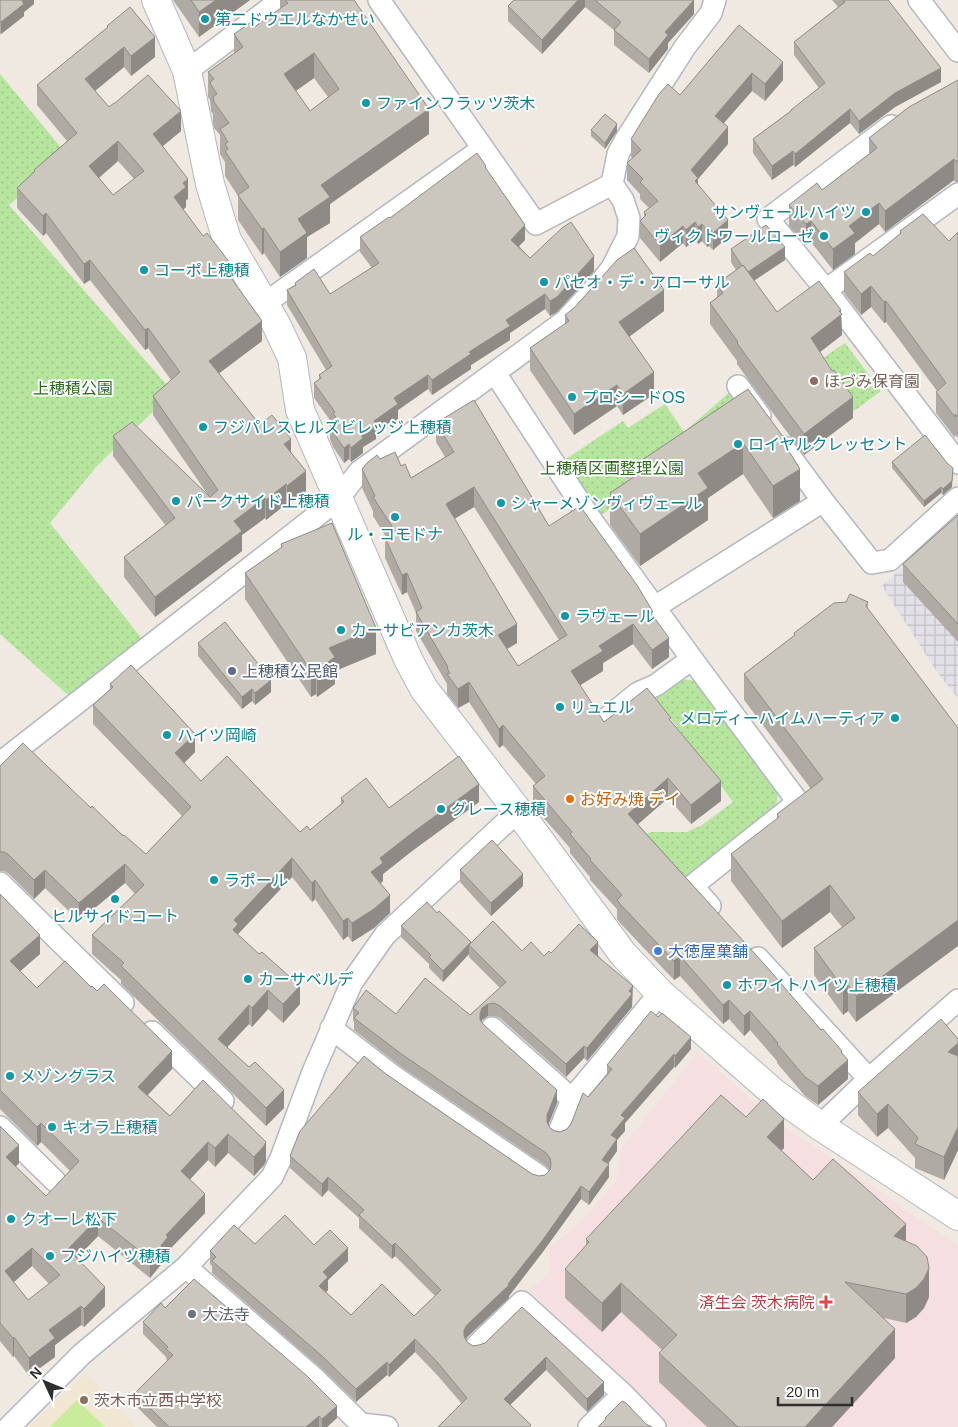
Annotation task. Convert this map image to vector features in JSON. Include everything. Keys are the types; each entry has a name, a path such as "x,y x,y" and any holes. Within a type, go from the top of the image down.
{"street":[{"path":"156,0 187,71 210,184 227,240 276,324 292,358 300,410 408,659 424,689 518,811 623,954 660,993 774,1093 820,1126 958,1216"},
{"path":"187,71 281,0"},
{"path":"379,0 536,224 612,184"},
{"path":"0,763 338,499 359,472 495,373 565,320 581,304 612,268 628,236 629,218 623,200 612,184 618,154 685,48 711,13 715,0"},
{"path":"919,0 958,51"},
{"path":"910,113 902,117 768,219 826,290 958,464"},
{"path":"264,304 482,149"},
{"path":"826,290 958,194"},
{"path":"495,373 592,521 798,802 692,886 725,922"},
{"path":"738,386 823,502 872,563 890,560 958,498"},
{"path":"655,607 823,502"},
{"path":"606,719 638,693 656,685 692,659"},
{"path":"9,1427 82,1354 186,1267 272,1177 274,1151 313,1072 352,982 386,935 518,811"},
{"path":"0,883 239,1116"},
{"path":"744,943 869,1079"},
{"path":"559,1132 572,1099 660,993"},
{"path":"820,1126 869,1079 958,1000"},
{"path":"331,1028 393,1076 540,1176"},
{"path":"492,1028 572,1099"},
{"path":"0,1127 55,1181"},
{"path":"186,1267 314,1378 361,1424 387,1427"},
{"path":"476,1346 522,1302 655,1427"},
{"path":"589,1427 622,1394"}],"shaded area":[{"path":"958,516 958,698 937,672 882,586"},
{"path":"698,1052 776,1122 814,1146 958,1246 958,1427 667,1427 528,1289 549,1274 550,1245 572,1231 612,1187 619,1172 620,1150"},
{"name":"茨木市立西中学校","path":"86,1373 136,1427 29,1427"}],"green space":[{"name":"上穂積公園","path":"0,74 68,156 9,205 173,392 97,466 50,523 143,640 68,695 0,634"},
{"path":"845,343 881,391 854,411 817,362"},
{"name":"上穂積区画整理公園","path":"731,391 748,416 601,515 563,461 623,421 628,428 665,404 684,432"},
{"path":"680,679 697,681 778,790 776,808 677,883 637,840 650,832 687,832 702,825 733,802 656,699"},
{"path":"77,1400 105,1427 50,1427"}],"building":[{"path":"0,0 24,0 22,1 24,4 1,22"},
{"path":"191,0 216,0 199,12"},
{"path":"285,0 354,0 429,109 321,185 330,197 298,219 307,233 280,252 238,195 249,187 225,151 228,149 225,144 228,142 220,129 229,123 214,102 213,97 217,94 210,82 214,79 208,72 243,47 234,34 250,23 253,28 288,3","holes":["314,53 339,89 310,111 284,74"]},
{"path":"514,0 578,0 542,40 508,6"},
{"path":"595,0 694,0 665,32 668,35 649,59 614,30 621,22"},
{"path":"843,0 888,0 941,68 895,93 859,121 850,109 795,154 793,151 772,166 753,139 825,83 794,42 845,2"},
{"path":"130,7 155,37 131,56 124,47 85,79 109,107 148,75 181,111 153,134 188,179 183,183 186,187 174,197 203,236 207,233 230,263 224,268 262,321 209,361 260,425 272,415 291,439 284,444 306,471 234,521 242,531 155,597 124,557 175,518 113,436 132,422 210,497 218,490 153,396 180,372 148,328 145,330 90,260 84,264 46,213 43,216 17,188 34,170 77,133 37,85","holes":["118,141 144,171 113,195 89,166"]},
{"path":"739,25 783,62 765,84 752,73 715,116 728,127 691,170 698,178 695,181 728,220 713,233 702,224 698,227 695,222 686,230 683,226 660,245 640,221 646,215 644,212 658,201 640,182 643,179 627,163 641,150 631,139 659,94 668,84 680,95"},
{"path":"958,80 958,161 954,159 885,211 879,203 849,226 855,233 833,249 811,221 806,224 789,205 817,183 822,190 877,148 869,138 909,107"},
{"path":"605,114 617,124 605,143 591,130"},
{"path":"477,153 525,225 511,240 530,258 571,222 594,256 557,297 550,301 545,294 506,320 510,326 469,352 471,354 432,380 428,375 394,398 398,404 374,421 376,424 361,434 363,438 351,448 349,444 344,448 330,424 337,419 333,413 335,412 314,383 321,378 319,375 332,366 287,290 296,285 295,283 314,269 330,294 379,263 360,237 390,218"},
{"path":"923,214 949,241 958,232 958,417 955,414 955,417 936,392 946,383 886,301 884,302 871,286 861,294 844,272 870,253 873,256 901,233 900,231"},
{"path":"766,225 785,247 748,272 731,249"},
{"path":"634,248 664,290 619,322 654,372 623,394 617,385 574,414 530,348 569,321 565,315 574,308 617,260"},
{"path":"743,265 777,312 819,281 841,310 839,311 842,314 811,338 832,371 834,370 853,397 804,434 710,303 723,293 717,284"},
{"path":"748,389 784,438 782,440 800,469 773,486 743,443 698,473 708,488 640,534 610,493 647,468 642,460"},
{"path":"474,400 549,526 580,506 637,585 653,612 651,613 669,638 652,650 633,624 599,646 603,651 571,671 604,722 647,688 671,718 669,719 721,781 691,805 668,778 628,814 766,966 821,1030 823,1029 842,1051 848,1060 818,1086 805,1077 750,1011 744,1016 729,1000 723,1005 680,956 674,961 621,905 617,900 622,895 590,860 570,834 572,832 533,786 545,776 503,725 499,729 469,682 458,689 447,674 450,673 448,667 416,612 422,608 407,573 402,575 385,538 395,531 373,497 375,496 362,469 377,455 380,459 395,452 401,466 405,464 411,478 454,452 436,423","holes":["474,487 567,635 518,666 498,635 517,624 446,504"]},
{"path":"925,435 953,468 952,481 943,489 941,487 924,501 892,462"},
{"path":"958,515 958,624 903,564"},
{"path":"332,523 376,628 329,648 335,657 317,670 316,668 311,671 245,573 282,547 281,544"},
{"path":"850,594 868,602 866,606 958,728 958,920 856,996 848,985 843,988 814,948 855,918 830,885 782,921 731,854 779,817 777,814 823,779 744,674 834,603 846,602"},
{"path":"225,622 271,680 255,693 252,689 242,697 198,643"},
{"path":"131,665 195,734 175,753 201,781 227,756 300,832 307,826 310,830 344,802 341,798 366,778 389,808 459,756 479,784 380,858 383,863 371,872 390,895 374,909 352,923 348,918 343,921 315,880 312,883 292,858 234,920 238,924 233,930 259,954 262,952 300,986 283,1004 268,990 252,1008 249,1005 218,1039 249,1067 255,1062 284,1090 266,1108 121,966 124,963 92,935 144,885 125,864 79,903 45,870 34,880 9,855 0,852 0,766 23,743 91,808 92,806 123,836 146,854 191,807 93,705 113,687 110,684"},
{"path":"492,840 523,874 491,903 460,870"},
{"path":"0,894 40,935 10,961 37,988 65,961 97,991 104,984 172,1051 138,1087 170,1116 203,1080 266,1142 254,1157 228,1134 215,1148 208,1142 181,1171 205,1194 166,1235 168,1237 150,1259 98,1218 68,1249 105,1287 84,1309 81,1306 49,1330 55,1338 29,1358 14,1337 0,1323 0,1126 19,1145 6,1157 46,1196 79,1161 41,1123 37,1127 0,1090","holes":["32,1248 60,1275 28,1300 5,1271"]},
{"path":"427,902 471,942 443,971 429,957 431,955 401,926"},
{"path":"493,921 522,951 531,942 544,956 549,951 551,953 579,924 598,942 590,950 633,986 629,991 632,994 587,1048 584,1046 566,1064 500,1006 494,1003 482,1008 480,1020 484,1025 557,1090 547,1115 547,1122 550,1128 555,1131 560,1132 567,1129 571,1124 583,1093 588,1097 612,1069 607,1065 651,1011 658,1017 662,1013 691,1037 621,1115 625,1118 611,1135 617,1139 602,1160 609,1164 589,1192 581,1186 509,1285 464,1330 467,1342 473,1346 485,1343 522,1307 604,1382 587,1399 546,1357 504,1399 531,1425 529,1427 438,1427 467,1398 415,1339 389,1365 387,1362 356,1389 322,1356 212,1261 216,1257 210,1251 234,1225 255,1244 285,1215 314,1245 330,1230 348,1248 323,1272 328,1277 319,1286 351,1315 382,1284 414,1316 441,1290 395,1243 392,1246 359,1215 364,1210 328,1177 322,1184 290,1156 300,1131 364,1056 386,1074 532,1174 545,1175 550,1170 550,1158 546,1153 400,1053 354,1018 359,1013 353,1008 366,990 396,1014 425,978 470,1015 506,982 469,945"},
{"path":"941,1019 958,1039 958,1043 948,1052 958,1056 958,1127 944,1157 915,1144 918,1138 888,1104 877,1114 858,1092"},
{"path":"721,1095 746,1117 763,1099 784,1119 767,1137 813,1180 833,1159 906,1224 894,1236 917,1246 927,1257 929,1268 924,1279 916,1288 906,1294 845,1282 895,1329 805,1427 738,1427 659,1353 677,1335 621,1283 602,1303 565,1269 589,1242 586,1239"},
{"path":"194,1279 306,1375 337,1406 322,1419 319,1416 306,1427 169,1427 135,1393 173,1355 166,1349 168,1347 143,1322 161,1303 165,1308"},
{"path":"622,1401 646,1424 652,1427 598,1427"}],"place":[{"name":"第二ドウエルなかせい","path":"205,19"},
{"name":"ファインフラッツ茨木","path":"366,103"},
{"name":"サンヴェールハイツ","path":"866,212"},
{"name":"ヴィクトワールローゼ","path":"824,236"},
{"name":"コーポ上穂積","path":"144,270"},
{"name":"パセオ・デ・アローサル","path":"544,282"},
{"name":"ほづみ保育園","path":"814,381"},
{"name":"プロシードOS","path":"572,397"},
{"name":"フジパレスヒルズビレッジ上穂積","path":"203,427"},
{"name":"ロイヤルクレッセント","path":"738,444"},
{"name":"パークサイド上穂積","path":"176,501"},
{"name":"シャーメゾンヴィヴェール","path":"501,503"},
{"name":"ル・コモドナ","path":"395,517"},
{"name":"ラヴェール","path":"565,616"},
{"name":"カーサビアンカ茨木","path":"341,630"},
{"name":"上穂積公民館","path":"232,671"},
{"name":"リュエル","path":"560,707"},
{"name":"メロディーハイムハーティア","path":"895,718"},
{"name":"ハイツ岡崎","path":"167,735"},
{"name":"お好み焼 デイ","path":"570,799"},
{"name":"グレース穂積","path":"441,809"},
{"name":"ラポール","path":"214,880"},
{"name":"ヒルサイドコート","path":"115,899"},
{"name":"大徳屋菓舗","path":"658,951"},
{"name":"カーサベルデ","path":"248,979"},
{"name":"ホワイトハイツ上穂積","path":"727,985"},
{"name":"メゾングラス","path":"10,1076"},
{"name":"キオラ上穂積","path":"52,1127"},
{"name":"クオーレ松下","path":"11,1219"},
{"name":"フジハイツ穂積","path":"50,1256"},
{"name":"済生会 茨木病院","path":"826,1302"},
{"name":"大法寺","path":"192,1314"},
{"name":"茨木市立西中学校","path":"84,1400"}]}
